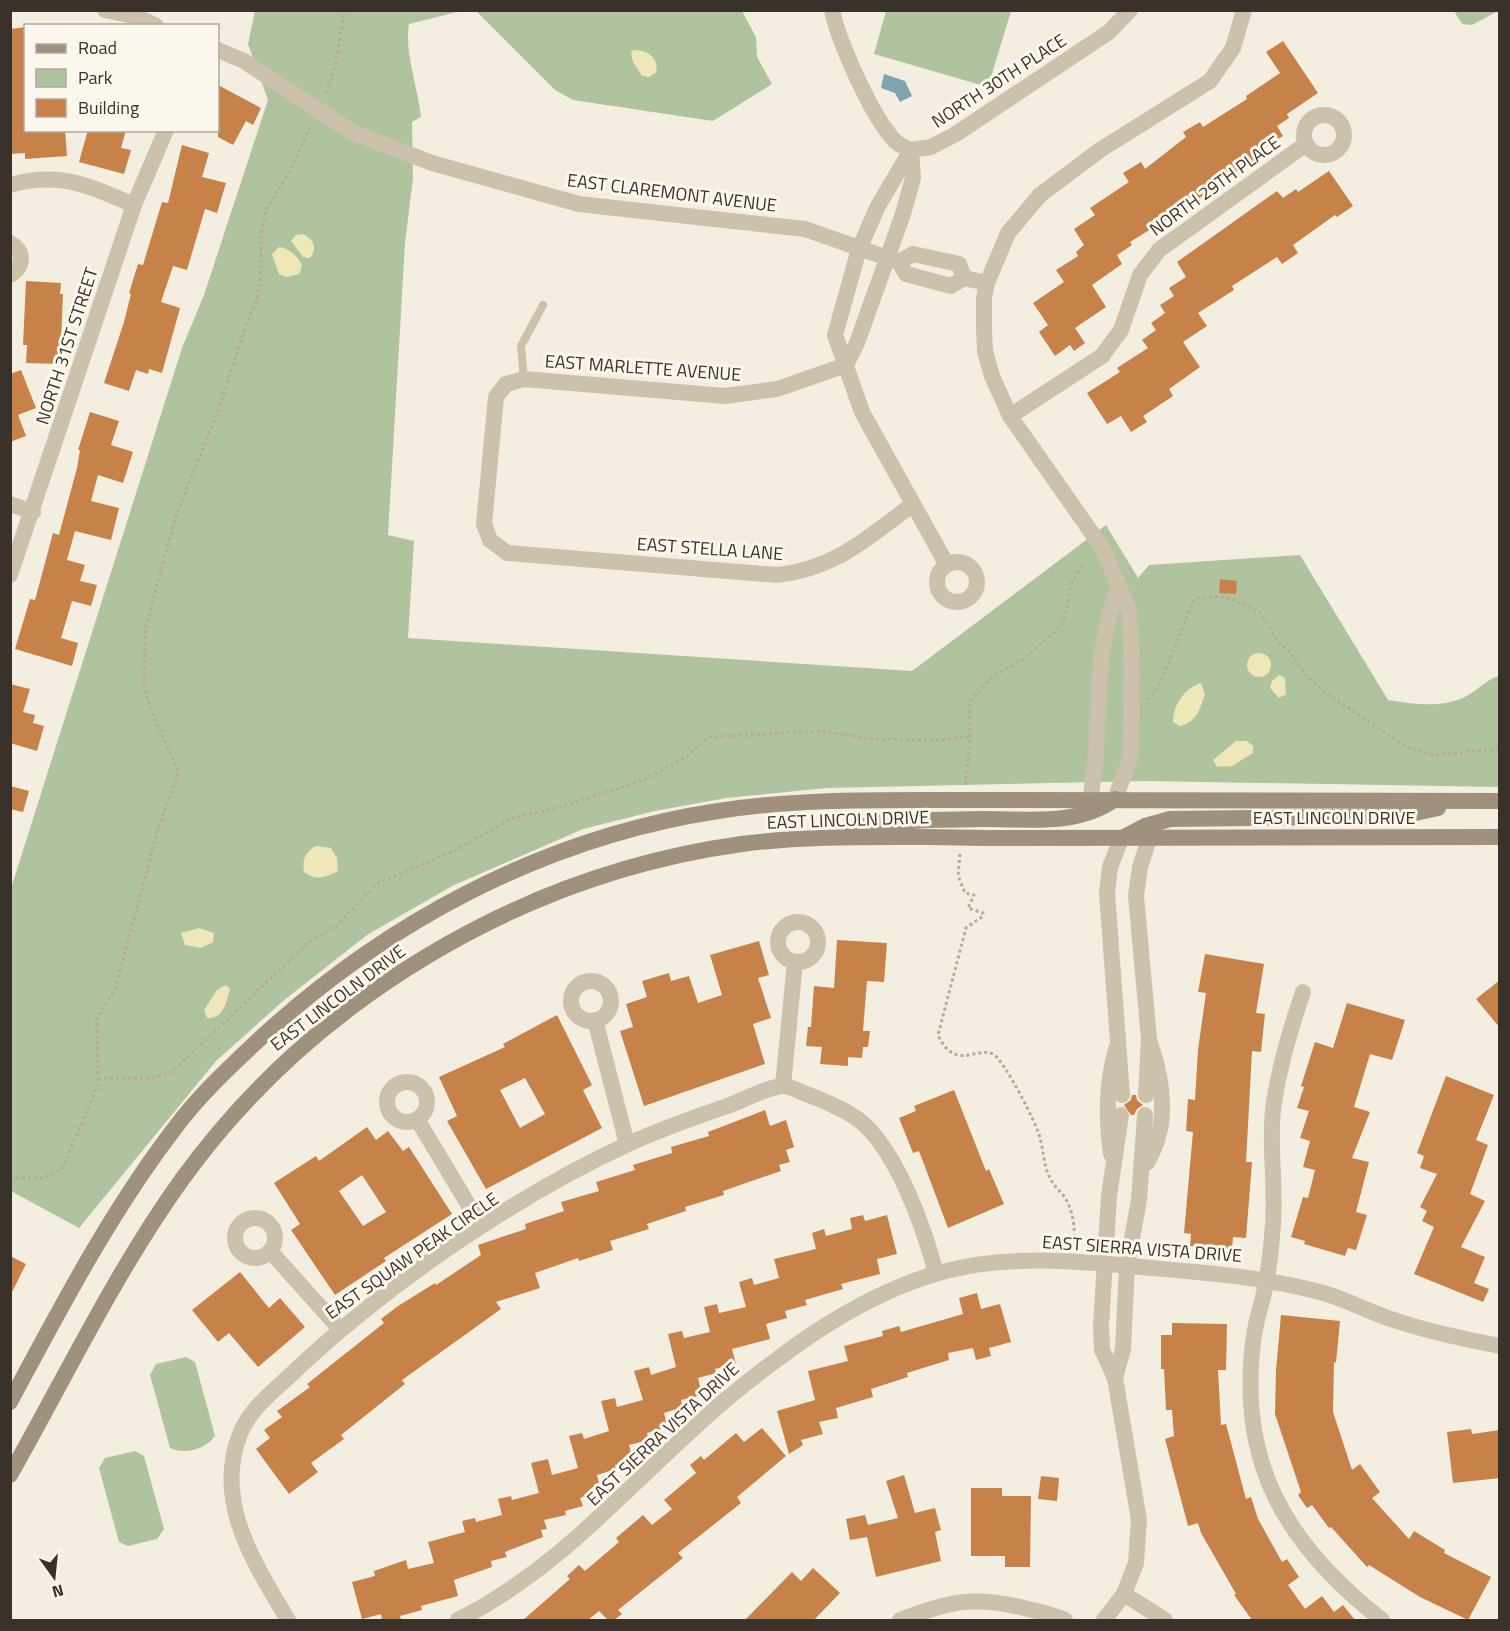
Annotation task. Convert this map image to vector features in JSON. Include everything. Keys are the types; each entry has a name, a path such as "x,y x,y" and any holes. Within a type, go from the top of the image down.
{"main road":[{"path":"825,837 876,823 929,820 1064,819 1099,810 1115,799"},
{"name":"EAST LINCOLN DRIVE","path":"10,1402 124,1198 179,1122 221,1076 293,1008 398,931 460,896 529,864 572,847 653,825 717,811 827,800 1500,801"},
{"path":"1121,839 1145,826 1170,819 1402,816 1470,801"},
{"name":"EAST LINCOLN DRIVE","path":"10,1475 128,1263 182,1180 215,1136 274,1071 328,1026 400,972 466,934 542,899 636,866 682,855 740,844 825,837 1121,839 1500,837"}],"street":[{"path":"105,10 139,14 153,24"},
{"path":"832,10 844,48 877,114 896,142 911,150"},
{"name":"NORTH 30TH PLACE","path":"911,150 931,147 956,134 1109,32 1130,10"},
{"path":"1115,799 1130,759 1129,610 1103,549 1010,416 992,376 985,351 984,298 987,284 1008,233 1040,195 1100,150 1210,81 1233,48 1244,10"},
{"name":"EAST CLAREMONT AVENUE","path":"219,50 244,61 352,132 432,163 579,204 805,229 892,260 906,274 951,286 964,278 987,284"},
{"name":"NORTH 31ST STREET","path":"10,575 134,205 165,132"},
{"name":"NORTH 29TH PLACE","path":"1010,416 1102,356 1121,330 1140,275 1159,250 1306,144"},
{"path":"911,150 883,197 859,249 835,335 862,412 947,565"},
{"path":"846,365 892,260 913,178 911,150"},
{"path":"10,185 47,177 85,184 134,205"},
{"path":"10,243 18,249 21,260 17,271 10,275"},
{"name":"EAST CLAREMONT AVENUE","path":"892,260 913,254 959,264 964,278"},
{"name":"EAST MARLETTE AVENUE","path":"490,540 484,524 496,397 506,384 524,380 725,396 777,389 846,365"},
{"path":"10,504 33,512"},
{"name":"EAST STELLA LANE","path":"490,540 507,554 777,575 802,573 821,567 853,549 912,505"},
{"path":"1090,799 1097,766 1101,676 1109,610 1119,588"},
{"path":"1146,1095 1149,1039 1136,896 1140,867 1149,838"},
{"path":"1121,839 1110,867 1107,893 1122,1095"},
{"path":"795,962 783,1086 830,1103 860,1121 883,1147 912,1202 936,1273"},
{"path":"1303,992 1283,1057 1273,1112 1273,1222 1267,1279 1254,1334 1249,1390 1254,1434 1264,1474 1282,1514 1319,1559 1362,1605 1382,1620"},
{"path":"595,1020 627,1144"},
{"path":"1142,1175 1159,1136 1159,1068 1149,1039"},
{"path":"1114,1172 1106,1109 1110,1072 1118,1042"},
{"name":"EAST SQUAW PEAK CIRCLE","path":"288,1620 255,1564 243,1538 231,1491 235,1452 241,1431 258,1405 340,1329 482,1226 627,1144 783,1086"},
{"path":"1104,1620 1124,1594 1136,1563 1139,1521 1115,1378 1102,1350 1103,1264 1109,1196 1121,1115"},
{"path":"1115,1378 1123,1349 1127,1265 1142,1175 1145,1115"},
{"path":"417,1119 482,1226"},
{"path":"270,1251 340,1329"},
{"name":"EAST SIERRA VISTA DRIVE","path":"458,1620 512,1587 581,1536 710,1413 799,1342 890,1291 936,1273 1028,1260 1127,1265 1267,1279 1324,1293 1417,1327 1500,1346"},
{"path":"1124,1594 1165,1620"},
{"path":"900,1620 933,1608 969,1599 1001,1602 1065,1620"}],"lane":[{"path":"524,380 521,346 543,305"}],"path":[{"path":"326,93 335,66 345,10"},
{"path":"10,1178 43,1178 62,1169 98,1085 97,1018 114,989 158,829 178,770 153,716 144,685 145,629 176,516 218,411 257,299 261,274 261,232 266,210 290,171 313,121"},
{"path":"965,786 970,745 970,701 992,677 1023,659 1056,631 1064,621 1071,585 1082,565"},
{"path":"1131,711 1150,698 1158,687 1194,600 1200,597 1225,597 1259,611 1278,642 1290,652 1306,675 1327,694 1410,749 1435,755 1500,749"},
{"path":"960,844 958,876 965,893 974,895 975,898 968,908 983,913 983,916 966,928 938,1035 949,1050 959,1055 993,1054 1028,1107 1040,1137 1050,1179 1067,1202 1076,1229 1072,1261"}],"green space":[{"path":"255,11 461,11 409,24 408,35 421,117 412,122 413,178 405,243 388,535 414,541 408,638 912,671 1106,525 1138,578 1149,565 1300,555 1388,700 1426,704 1454,701 1499,676 1499,787 1146,781 826,788 726,798 655,811 583,829 452,886 367,935 283,1001 216,1061 79,1228 11,1191 10,894 182,348 204,295 268,100 248,44"},
{"path":"476,11 742,11 756,37 757,57 772,84 713,121 573,100 555,90"},
{"path":"886,11 1011,11 988,87 874,54"},
{"path":"1454,11 1498,11 1472,25 1462,24"},
{"path":"186,1357 195,1362 215,1436 211,1441 195,1450 182,1451 170,1448 150,1375 156,1364"},
{"path":"135,1451 144,1456 164,1529 157,1539 128,1546 119,1542 99,1468 105,1458"}],"sand":[{"path":"644,51 654,59 656,73 649,77 642,76 633,62 631,52"},
{"path":"303,234 314,245 309,258 303,257 291,241 296,235"},
{"path":"279,247 290,251 299,259 302,266 299,274 286,277 279,274 272,254"},
{"path":"1259,653 1268,656 1271,665 1268,674 1259,677 1250,674 1247,665 1250,656"},
{"path":"1279,675 1285,678 1286,694 1279,698 1270,688 1272,681"},
{"path":"1201,683 1205,694 1197,714 1186,724 1180,726 1173,722 1177,704 1181,698 1189,689"},
{"path":"1236,741 1247,741 1253,746 1253,753 1232,766 1217,767 1213,760"},
{"path":"316,846 331,848 337,858 338,871 321,877 313,877 304,872 305,856"},
{"path":"199,928 214,933 213,942 201,948 185,945 181,933"},
{"path":"226,985 230,989 221,1013 207,1018 204,1010 217,990"}],"water":[{"path":"884,74 905,81 912,96 900,102 895,93 881,88"}],"building":[{"path":"24,27 24,132 65,132 67,156 25,159 25,153 10,154 10,29"},
{"path":"1283,41 1318,93 1287,114 1289,118 1277,126 1283,136 1263,148 1266,153 1130,242 1132,245 1117,255 1122,264 1092,285 1106,307 1075,328 1085,343 1074,351 1070,345 1055,356 1039,332 1048,325 1033,303 1064,282 1056,270 1078,256 1076,252 1084,245 1074,229 1095,215 1090,208 1129,182 1123,173 1141,162 1145,169 1186,137 1183,132 1200,122 1203,127 1247,99 1246,96 1280,73 1266,52"},
{"path":"219,86 261,108 253,125 246,121 233,145 218,137"},
{"path":"87,132 125,132 121,148 131,150 124,174 79,162"},
{"path":"182,145 209,153 202,177 226,183 217,213 205,209 187,270 173,266 161,302 180,308 162,373 149,369 148,374 136,370 129,391 104,383 124,322 131,294 129,293 138,264 143,265 162,202 168,203"},
{"path":"1329,171 1353,206 1337,217 1335,215 1293,245 1298,253 1282,264 1277,257 1232,286 1234,290 1198,313 1207,326 1183,342 1200,367 1169,389 1173,396 1143,416 1147,422 1131,432 1121,416 1107,424 1087,393 1120,372 1117,368 1148,348 1142,340 1156,330 1151,323 1165,313 1160,305 1174,296 1169,288 1186,277 1177,262 1277,191 1283,198 1296,189 1298,192"},
{"path":"26,281 61,283 60,294 63,294 60,364 26,363 27,345 23,345"},
{"path":"21,370 36,408 18,415 26,436 10,442 10,374"},
{"path":"90,412 119,421 111,445 133,452 123,483 98,475 91,501 119,508 111,540 75,531 67,560 85,565 80,581 97,585 91,606 72,601 61,638 78,643 72,666 15,649 30,599 35,600 53,533 59,535 77,468 80,450 78,450"},
{"path":"1220,579 1237,581 1236,594 1219,593"},
{"path":"10,684 30,689 23,712 35,715 33,723 44,726 37,751 10,743"},
{"path":"10,786 29,791 23,812 10,809"},
{"path":"837,940 887,943 884,982 867,981 863,1031 870,1031 868,1047 863,1047 862,1058 848,1057 848,1066 820,1064 822,1047 806,1046 808,1027 811,1027 814,986 834,988"},
{"path":"759,941 769,975 758,978 771,1018 753,1024 765,1064 644,1106 620,1031 633,1027 626,1004 647,997 642,981 669,973 671,981 689,976 698,1003 722,995 710,955"},
{"path":"1205,954 1264,964 1256,1013 1265,1014 1261,1052 1252,1051 1246,1162 1252,1162 1246,1238 1233,1237 1232,1249 1190,1246 1191,1234 1184,1233 1193,1132 1186,1131 1188,1099 1195,1100 1198,1050 1206,993 1198,992"},
{"path":"1500,980 1500,1028 1476,999"},
{"path":"1347,1003 1405,1020 1392,1060 1370,1054 1354,1107 1370,1112 1352,1158 1369,1162 1356,1212 1367,1215 1356,1250 1348,1248 1345,1256 1304,1244 1305,1241 1291,1237 1303,1197 1308,1198 1315,1170 1303,1167 1310,1141 1300,1138 1309,1111 1297,1108 1304,1087 1301,1086 1315,1042 1333,1048"},
{"path":"557,1015 592,1085 583,1090 602,1128 486,1189 447,1121 457,1116 439,1077 505,1047 503,1044","holes":["525,1078 545,1114 520,1128 500,1090"]},
{"path":"1446,1076 1494,1095 1476,1140 1488,1145 1470,1194 1485,1201 1461,1247 1485,1257 1474,1283 1489,1289 1483,1302 1414,1274 1434,1227 1422,1221 1427,1211 1420,1207 1437,1174 1420,1168 1424,1156 1417,1153"},
{"path":"954,1090 986,1171 989,1169 1004,1204 948,1228 919,1151 913,1153 899,1118 916,1111 914,1106"},
{"path":"1132,1095 1136,1095 1137,1100 1143,1105 1134,1115 1131,1115 1124,1105 1131,1100"},
{"path":"765,1110 770,1126 786,1120 794,1147 786,1150 790,1162 779,1165 781,1171 723,1191 724,1195 685,1207 686,1211 647,1224 649,1229 610,1241 613,1250 579,1261 578,1258 535,1273 540,1288 496,1302 501,1309 402,1380 405,1384 341,1435 344,1439 311,1463 318,1472 289,1494 256,1449 270,1438 264,1430 282,1417 277,1411 310,1387 307,1384 384,1323 381,1319 481,1255 478,1245 526,1229 525,1224 564,1211 561,1202 599,1191 596,1182 635,1170 633,1165 672,1153 671,1147 709,1136 708,1132"},
{"path":"367,1127 376,1140 388,1131 403,1151 409,1147 452,1214 384,1258 386,1261 335,1295 291,1230 300,1224 274,1183 316,1156 319,1161","holes":["362,1175 386,1212 363,1226 339,1191"]},
{"path":"863,1215 865,1221 887,1215 897,1254 877,1259 880,1274 841,1284 843,1289 805,1300 807,1305 785,1311 787,1318 766,1324 770,1339 732,1349 736,1364 715,1369 716,1373 698,1378 702,1395 681,1400 683,1407 664,1413 668,1427 647,1433 649,1440 629,1445 633,1460 615,1465 616,1469 597,1475 601,1491 580,1498 583,1506 565,1511 566,1515 544,1520 547,1529 541,1530 543,1537 505,1552 507,1557 491,1561 492,1567 454,1580 458,1596 421,1606 422,1610 400,1616 401,1620 382,1620 381,1614 362,1619 352,1582 375,1576 374,1571 406,1560 408,1569 434,1563 428,1542 465,1532 462,1521 475,1518 476,1522 502,1515 498,1499 511,1496 512,1500 539,1493 531,1463 548,1459 552,1475 578,1468 569,1436 582,1433 584,1439 609,1431 601,1401 615,1398 617,1407 643,1400 634,1371 649,1367 651,1375 676,1367 668,1334 682,1331 684,1338 710,1332 704,1307 717,1304 719,1313 746,1307 739,1282 752,1278 754,1285 779,1278 774,1259 816,1249 812,1233 824,1229 826,1236 852,1229 850,1218"},
{"path":"10,1256 26,1264 10,1296"},
{"path":"240,1272 269,1308 280,1298 305,1327 258,1367 229,1333 218,1342 192,1310"},
{"path":"977,1293 981,1309 1000,1304 1011,1342 989,1348 991,1356 976,1360 973,1348 948,1353 949,1360 907,1373 908,1377 871,1389 873,1397 836,1408 838,1418 819,1422 823,1434 801,1440 803,1445 789,1454 777,1411 815,1400 808,1371 848,1361 844,1346 883,1336 882,1331 899,1326 901,1332 963,1314 959,1298"},
{"path":"1281,1315 1340,1321 1336,1363 1334,1362 1333,1412 1352,1470 1360,1464 1380,1492 1372,1498 1409,1539 1414,1531 1445,1550 1444,1553 1491,1577 1468,1620 1420,1597 1369,1565 1367,1567 1331,1527 1329,1528 1312,1505 1307,1508 1298,1495 1301,1492 1275,1414"},
{"path":"1172,1323 1227,1324 1226,1370 1218,1370 1221,1425 1226,1424 1246,1499 1251,1497 1258,1519 1282,1562 1287,1559 1299,1577 1288,1585 1305,1609 1322,1596 1334,1612 1343,1605 1355,1620 1252,1620 1234,1595 1236,1594 1201,1533 1198,1523 1188,1526 1165,1439 1174,1436 1172,1410 1166,1410 1164,1369 1161,1369 1161,1335 1172,1335"},
{"path":"762,1428 786,1456 737,1497 741,1503 678,1553 683,1558 618,1610 622,1614 614,1620 608,1620 599,1611 588,1620 523,1620 570,1579 567,1576 579,1565 585,1571 619,1542 616,1538 643,1515 652,1525 672,1509 664,1500 696,1473 690,1465 701,1456 704,1460 736,1433 744,1442"},
{"path":"1471,1429 1472,1434 1500,1430 1500,1478 1453,1483 1447,1432"},
{"path":"904,1475 915,1513 935,1508 941,1530 935,1532 941,1561 876,1577 867,1537 850,1540 846,1519 865,1515 868,1525 898,1518 886,1481"},
{"path":"1041,1476 1059,1478 1057,1501 1038,1499"},
{"path":"971,1488 1002,1488 1002,1496 1031,1496 1030,1567 1005,1567 1005,1556 971,1556"},
{"path":"813,1568 840,1593 814,1620 745,1620 792,1572 801,1581"}]}
